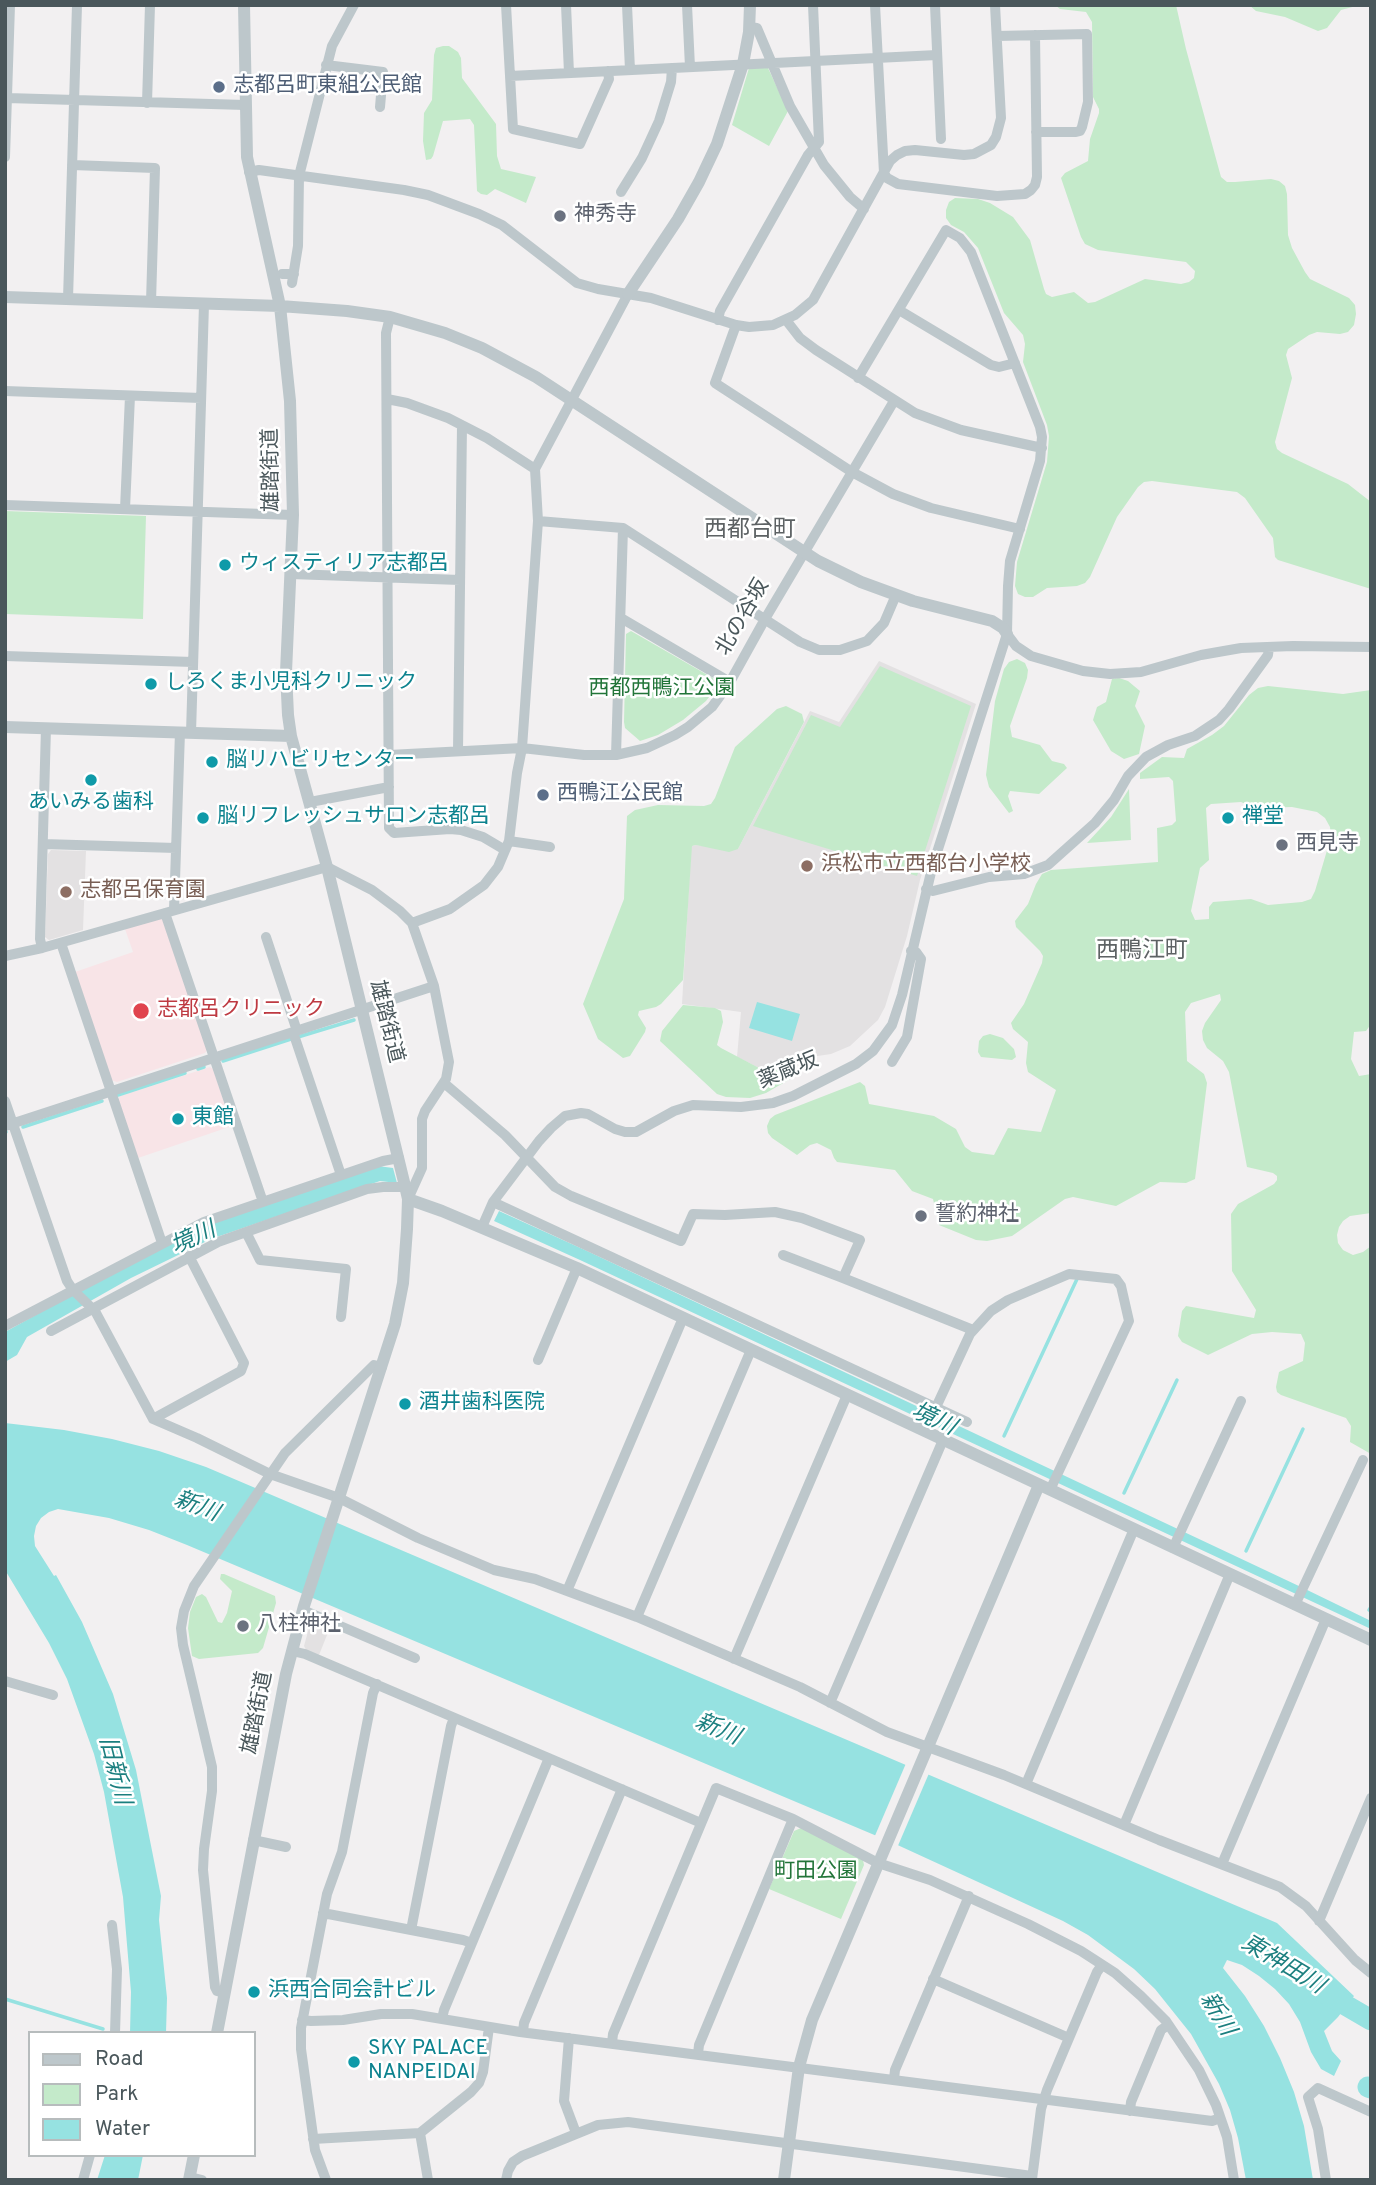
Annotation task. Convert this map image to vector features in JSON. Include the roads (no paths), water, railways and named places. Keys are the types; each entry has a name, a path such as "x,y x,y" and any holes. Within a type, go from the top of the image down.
{"street":[{"path":"5,157 10,5"},
{"path":"68,299 77,5"},
{"path":"147,103 150,5"},
{"name":"雄踏街道","path":"217,2031 292,1651 396,1324 407,1242 406,1191 400,1164 327,867 291,736 286,671 293,515 290,401 280,306 245,144 244,5"},
{"path":"282,274 293,279 298,246 299,176 326,65 336,37 354,5"},
{"path":"506,5 513,129 580,144 609,79 608,71"},
{"path":"566,5 569,73"},
{"path":"627,5 630,70"},
{"path":"687,5 690,67"},
{"path":"412,923 450,909 484,885 498,867 507,846 522,748 538,521 535,469 628,294 667,237 699,182 724,125 743,64 750,5"},
{"path":"718,320 727,299 819,138 813,5"},
{"path":"875,5 884,173 892,182 898,184 997,196 1025,194 1031,190 1035,185 1035,35"},
{"path":"935,5 941,139"},
{"path":"249,172 259,170 404,190 440,199 502,225 578,283 650,298 736,326 761,327 786,320 805,308 820,290 884,173 897,155 905,151 964,155 983,150 990,145 1000,128 1001,118 995,5"},
{"path":"749,27 757,28 790,106 814,148 849,197 864,209"},
{"path":"997,36 1087,34 1088,102 1080,131 1036,132"},
{"path":"510,76 937,55"},
{"path":"326,65 383,72 380,107"},
{"path":"621,192 642,158 659,121 671,82 672,68"},
{"path":"6,101 74,100 245,105"},
{"path":"72,165 155,167 151,302"},
{"path":"786,320 808,344 858,378 894,401 937,422 961,430 1042,448 1040,427 971,252 960,238 946,230 858,378"},
{"path":"5,297 280,306 347,311 390,317 425,326 482,348 518,366 804,553 854,579 896,595 931,607 992,621 998,624 1016,646 1031,656 1083,671 1110,674 1151,670 1214,652 1269,647 1371,647"},
{"path":"204,304 193,662 170,912 262,1202"},
{"path":"899,310 991,365 1007,366 1015,363"},
{"path":"390,317 386,333 389,828 394,833 461,830 507,846 550,847"},
{"path":"736,326 715,383 852,472 893,494 921,505 1020,529"},
{"path":"5,391 201,398"},
{"path":"125,509 130,396"},
{"path":"387,399 407,403 462,425 535,469"},
{"name":"北の谷坂","path":"389,755 522,748 584,755 616,755 647,748 682,731 712,707 730,682 894,401"},
{"path":"458,751 462,425"},
{"name":"薬蔵坂","path":"528,1157 559,1120 573,1113 589,1114 615,1129 636,1132 674,1111 694,1105 751,1107 783,1100 856,1064 880,1043 892,1025 902,995 926,889 1007,634 1009,573 1042,448"},
{"path":"5,505 293,515"},
{"path":"538,521 623,528 809,647 819,650 840,650 860,644 873,635 884,623 896,595"},
{"path":"616,755 623,528"},
{"path":"291,574 460,580"},
{"path":"621,618 730,682"},
{"path":"926,889 933,891 989,877 1024,874 1048,864 1095,823 1114,800 1128,776 1146,757 1168,745 1195,736 1219,720 1268,655 1269,647"},
{"path":"5,656 193,662"},
{"path":"5,727 291,736"},
{"path":"42,948 40,939 46,728"},
{"path":"310,802 389,787"},
{"path":"43,844 176,848"},
{"path":"5,956 61,943 327,867 372,890 412,923 434,986 449,1062 444,1083 422,1119 422,1168 406,1191"},
{"path":"266,937 341,1175"},
{"path":"61,943 162,1243"},
{"path":"892,1062 907,1037 921,959 916,952 911,951"},
{"path":"9,1125 434,986"},
{"path":"444,1083 528,1157 548,1180 563,1192 681,1241 693,1214 789,1214 860,1240 843,1279"},
{"path":"5,1101 9,1125 61,1266 74,1291 91,1307 153,1419 197,1438 267,1477 494,1570 535,1579 637,1617 800,1687 924,1753 1026,1784 1280,1887 1293,1895 1355,1960 1371,1973"},
{"path":"482,1227 493,1202 528,1157"},
{"path":"5,1326 204,1222 383,1161 400,1164"},
{"path":"51,1331 91,1307 218,1242 367,1189 383,1187 406,1191 442,1211 577,1268 847,1395 926,1428 943,1440 1047,1486 1134,1530 1175,1544 1230,1574 1297,1602 1371,1640"},
{"path":"493,1202 935,1410 967,1422"},
{"path":"246,1232 260,1260 346,1269 341,1317"},
{"path":"783,1255 973,1330"},
{"path":"153,1419 241,1371 244,1363 189,1256"},
{"path":"538,1360 577,1268"},
{"path":"784,2180 805,2037 924,1753 1047,1486 1059,1471 1129,1321 1119,1282 1112,1278 1073,1274 999,1305 973,1330 926,1428"},
{"path":"567,1591 684,1318"},
{"path":"637,1617 751,1350"},
{"path":"224,1993 217,1991 215,1987 203,1870 212,1767 183,1645 181,1628 184,1611 190,1594 208,1566 267,1477 292,1445 374,1365 382,1367"},
{"path":"734,1659 847,1395"},
{"path":"1175,1544 1241,1401"},
{"path":"830,1703 943,1440"},
{"path":"1297,1602 1363,1460"},
{"path":"1026,1784 1134,1530"},
{"path":"1124,1825 1230,1574"},
{"path":"304,1608 415,1658"},
{"path":"1222,1864 1326,1619"},
{"path":"292,1651 377,1684 701,1823"},
{"path":"5,1681 53,1695"},
{"path":"321,2178 301,2049 303,2020 327,1894 342,1852 377,1684"},
{"path":"411,1930 454,1717"},
{"path":"442,2019 549,1758"},
{"path":"612,2043 613,2034 716,1788 969,1896 1055,1937 1102,1965 1142,1996 1168,2025 1199,2070 1220,2118 1230,2151 1234,2180"},
{"path":"523,2032 524,2023 622,1789"},
{"path":"1319,1921 1371,1798"},
{"path":"698,2054 699,2045 793,1819"},
{"path":"253,1840 286,1847"},
{"path":"894,2079 895,2070 969,1896"},
{"path":"323,1913 472,1944"},
{"path":"113,1925 117,1969 115,2031"},
{"path":"506,2180 513,2162 522,2156 598,2125 628,2122 1032,2178 1044,2099 1102,1965"},
{"path":"933,1979 1069,2038"},
{"path":"303,2020 343,2020 396,2013 1212,2122 1220,2118"},
{"path":"1130,2111 1131,2102 1161,2030 1168,2025"},
{"path":"313,2139 420,2133 479,2083 489,2027"},
{"path":"569,2038 564,2101 576,2133"},
{"path":"1326,2180 1318,2129 1308,2097 1318,2088 1371,2112"},
{"path":"420,2133 428,2180"},
{"path":"83,2180 89,2157"},
{"path":"194,2157 194,2179"}],"water":[{"path":"757,1002 800,1014 792,1041 749,1028"},
{"name":"境川","path":"378,1166 393,1168 397,1183 380,1181 211,1239 131,1278 27,1337 17,1355 5,1362 5,1332 70,1296 205,1226"},
{"name":"境川","path":"499,1211 1301,1587 1371,1621 1371,1629 494,1221"},
{"path":"5,1423 64,1430 159,1451 206,1467 1277,1923 1354,1996 1324,2031 1332,2051 1341,2061 1334,2076 1321,2069 1311,2052 1300,2022 1289,2004 1275,1989 1242,1965 1227,1960 1223,1968 1264,2026 1280,2058 1304,2126 1313,2180 1246,2180 1230,2110 1191,2034 1155,1989 1134,1969 1088,1935 1063,1921 891,1842 187,1545 109,1518 58,1509 41,1518 36,1526 35,1546 54,1576 56,1575 82,1622 113,1694 136,1770 161,1896 159,1920 167,1998 166,2031 130,2031 131,1992 123,1897 104,1792 94,1754 67,1679 49,1643 5,1570"},
{"path":"104,2157 143,2157 138,2180 97,2180"}],"waterway":[{"path":"298,1037 354,1020"},
{"path":"223,1061 291,1039"},
{"path":"198,1069 204,1067"},
{"path":"118,1095 185,1073"},
{"path":"23,1127 102,1101"},
{"path":"1004,1436 1077,1279"},
{"path":"1124,1493 1177,1380"},
{"path":"1246,1551 1303,1429"},
{"name":"東神田川","path":"1323,1992 1371,2020"},
{"path":"5,1999 103,2029"}],"place":[{"name":"志都呂町東組公民館","path":"219,87"},
{"name":"神秀寺","path":"560,216"},
{"name":"ウィスティリア志都呂","path":"225,565"},
{"name":"しろくま小児科クリニック","path":"151,684"},
{"name":"脳リハビリセンター","path":"212,762"},
{"name":"あいみる歯科","path":"91,780"},
{"name":"西鴨江公民館","path":"543,795"},
{"name":"脳リフレッシュサロン志都呂","path":"203,818"},
{"name":"禅堂","path":"1228,818"},
{"name":"西見寺","path":"1282,845"},
{"name":"浜松市立西都台小学校","path":"807,866"},
{"name":"志都呂保育園","path":"66,892"},
{"name":"志都呂クリニック","path":"141,1011"},
{"name":"東館","path":"178,1119"},
{"name":"誓約神社","path":"921,1216"},
{"name":"酒井歯科医院","path":"405,1404"},
{"name":"八柱神社","path":"243,1626"},
{"name":"浜西合同会計ビル","path":"254,1992"},
{"name":"SKY PALACE NANPEIDAI","path":"354,2062"}],"district":[{"name":"西都台町","path":"750,531"},
{"name":"西鴨江町","path":"1142,952"}],"park label":[{"name":"西都西鴨江公園","path":"662,690"},
{"name":"町田公園","path":"816,1873"}],"water label":[{"name":"新川","path":"196,1508"},
{"name":"新川","path":"717,1731"},
{"name":"旧新川","path":"113,1771"},
{"name":"新川","path":"1216,2015"}]}
